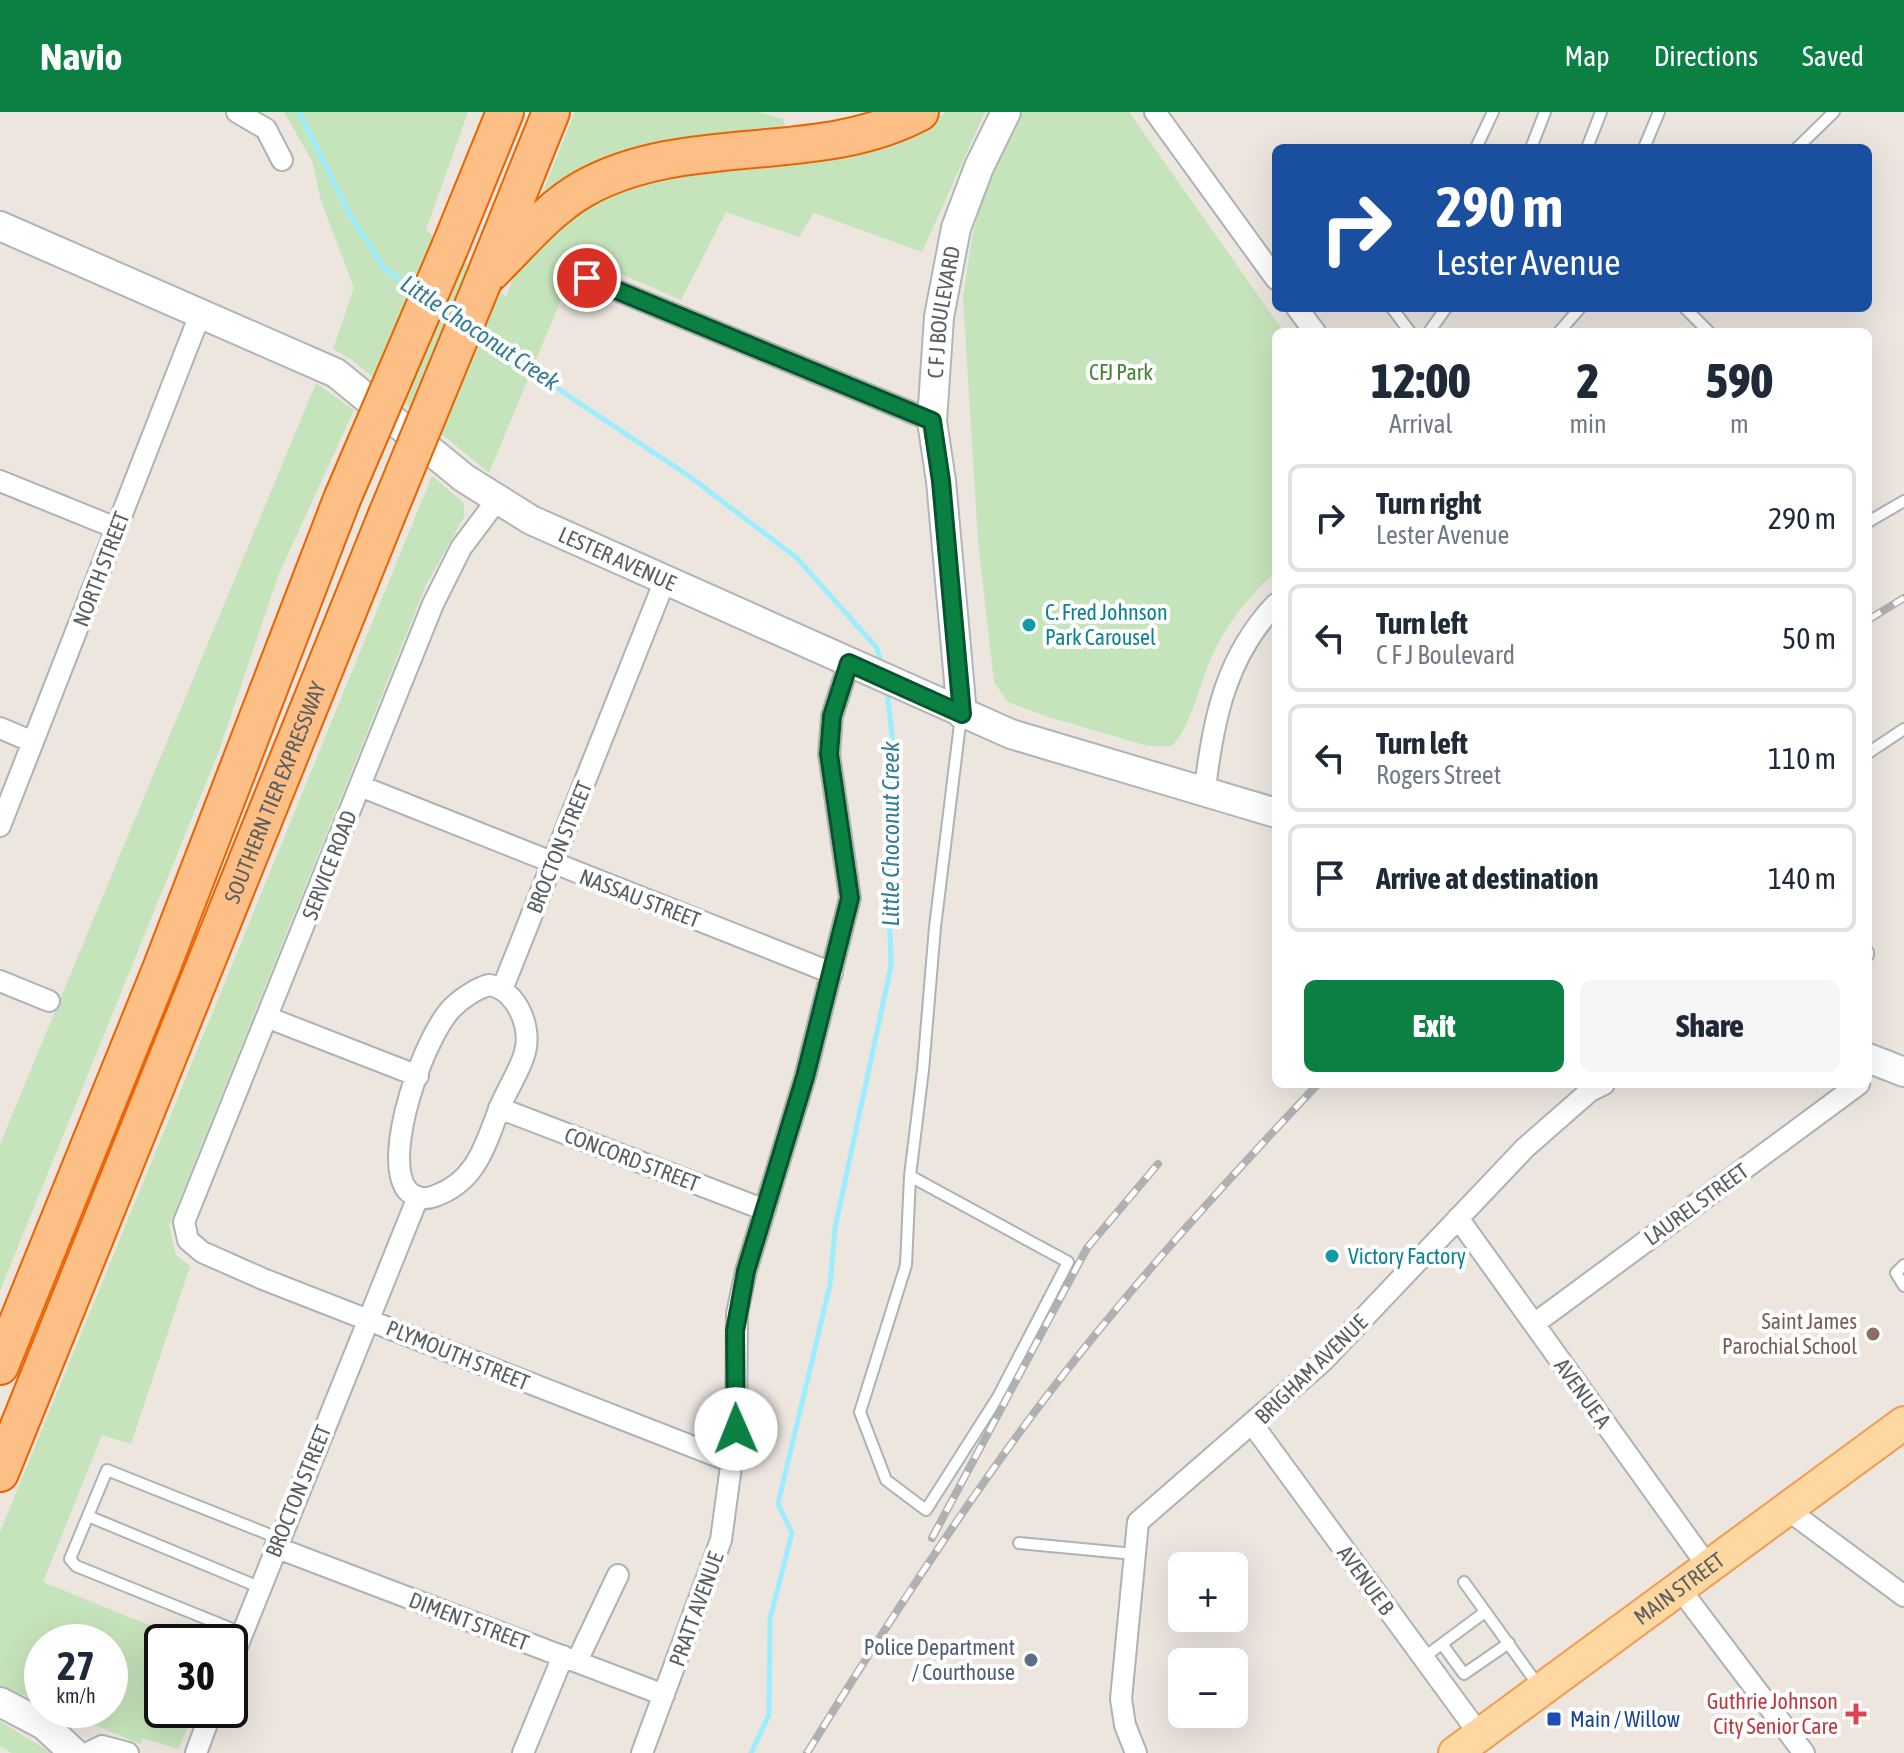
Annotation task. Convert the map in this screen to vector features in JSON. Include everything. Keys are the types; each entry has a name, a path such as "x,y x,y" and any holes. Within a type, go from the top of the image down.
{"highway":[{"path":"473,189 497,112"},
{"name":"SOUTHERN TIER EXPRESSWAY","path":"0,1366 156,982 342,499 505,112"},
{"name":"SOUTHERN TIER EXPRESSWAY","path":"0,1473 551,112"},
{"path":"484,279 557,208 582,189 621,172 717,153 877,131 920,112"}],"main road":[{"name":"MAIN STREET","path":"1468,1744 1904,1423"}],"street":[{"path":"237,112 266,129 282,160"},
{"name":"C F J BOULEVARD","path":"962,714 941,481 932,421 939,317 956,228 979,167 1006,112"},
{"path":"1155,112 1272,273"},
{"name":"LESTER AVENUE","path":"0,226 336,373 464,478 531,520 915,694 1011,734 1205,789 1272,812"},
{"path":"587,278 932,421"},
{"name":"NORTH STREET","path":"0,826 201,312"},
{"path":"0,481 116,528"},
{"name":"SERVICE ROAD","path":"188,1240 184,1222 269,1018 433,604 461,548 497,500"},
{"name":"BROCTON STREET","path":"503,987 665,580"},
{"path":"1205,789 1213,723 1232,665 1260,621 1272,608"},
{"name":"PRATT AVENUE","path":"642,1753 713,1571 721,1540 736,1429 737,1314 850,898 829,754 832,716 854,666"},
{"path":"0,728 33,742"},
{"name":"NASSAU STREET","path":"360,786 832,973"},
{"path":"0,981 49,1001"},
{"path":"483,986 503,987 515,999 526,1037 526,1050 499,1108 486,1150 466,1179 426,1200 418,1197 406,1189 399,1162 399,1136 432,1040 451,1008 483,986"},
{"path":"269,1018 418,1076"},
{"name":"BRIGHAM AVENUE","path":"1136,1753 1125,1725 1121,1699 1138,1522 1253,1425 1333,1351 1525,1148 1596,1088"},
{"name":"LAUREL STREET","path":"1534,1324 1854,1088"},
{"name":"CONCORD STREET","path":"499,1108 765,1210"},
{"name":"BROCTON STREET","path":"245,1624 418,1197"},
{"name":"AVENUE A","path":"1458,1218 1709,1568"},
{"name":"PLYMOUTH STREET","path":"188,1240 202,1252 263,1279 732,1462"},
{"name":"AVENUE B","path":"1253,1425 1423,1658 1468,1744"},
{"path":"1788,1510 1904,1596"},
{"name":"DIMENT STREET","path":"276,1542 664,1695"},
{"path":"523,1753 570,1659 618,1575"},
{"path":"1680,1589 1804,1753"},
{"path":"0,1702 44,1725 74,1753"},
{"path":"196,1753 205,1728"},
{"path":"88,1753 102,1746 128,1753"}],"lane":[{"path":"1478,144 1493,112"},
{"path":"1533,144 1545,112"},
{"path":"1589,144 1601,112"},
{"path":"1646,144 1659,112"},
{"path":"1801,144 1834,112"},
{"path":"1562,328 1576,312"},
{"path":"1689,312 1705,328"},
{"path":"1872,520 1904,501"},
{"path":"910,1176 1068,1262 998,1397 926,1510 886,1480 860,1412 906,1265 910,1176 935,927 962,714"},
{"path":"1872,750 1904,729"},
{"path":"1904,1265 1896,1273 1904,1286"},
{"path":"220,1624 76,1566 70,1559 107,1470 276,1542"},
{"path":"88,1516 259,1587"},
{"path":"1019,1543 1134,1554"},
{"path":"1464,1582 1542,1690"},
{"path":"1423,1658 1485,1612"},
{"path":"1442,1644 1464,1674 1509,1643"}],"green space":[{"path":"284,112 468,112 426,230 506,297 514,276 537,248 581,209 648,181 866,151 915,136 946,112 985,112 922,252 814,213 799,237 726,212 681,300 582,257 569,280 489,473 352,360 333,349 354,288 321,201 312,161"},
{"path":"575,112 759,112 783,119 787,132 546,198 542,194"},
{"name":"CFJ Park","path":"1020,112 1129,112 1281,328 1272,328 1272,575 1247,601 1222,636 1190,716 1172,746 1148,746 1048,717 1008,702 994,682 978,541 963,298 972,237 986,184"},
{"path":"316,383 354,410 278,576 219,751 0,1291 0,1144"},
{"path":"432,476 464,503 464,517 426,585 169,1226 176,1255 190,1266 131,1444 102,1435 43,1582 147,1624 144,1624 144,1728 187,1728 179,1749 143,1738 140,1744 101,1728 128,1728 128,1624 24,1624 24,1696 0,1686 0,1532"},
{"path":"0,1721 51,1753 11,1753 0,1746"}],"waterway":[{"name":"Little Choconut Creek","path":"299,112 350,215 385,269 418,292"},
{"name":"Little Choconut Creek","path":"474,333 689,476 797,558 877,648 881,663"},
{"name":"Little Choconut Creek","path":"751,1753 769,1715 770,1619 792,1533 778,1504 830,1285 835,1228 891,966 888,865 893,745 887,689"}],"railway":[{"path":"1872,618 1904,598"},
{"path":"807,1753 938,1549 1056,1384 1165,1252 1314,1088"},
{"path":"932,1538 1087,1248 1158,1164"}],"place":[{"name":"C. Fred Johnson Park Carousel","path":"1029,625"},
{"name":"Victory Factory","path":"1332,1256"},
{"name":"Saint James Parochial School","path":"1873,1334"},
{"name":"Police Department / Courthouse","path":"1031,1660"},
{"name":"Guthrie Johnson City Senior Care","path":"1856,1714"},
{"name":"Main / Willow","path":"1554,1719"}],"route":[{"path":"587,278 932,421 941,481 962,714 849,663 832,716 829,754 850,898 841,944 805,1077 746,1271 735,1331 736,1429"}]}
